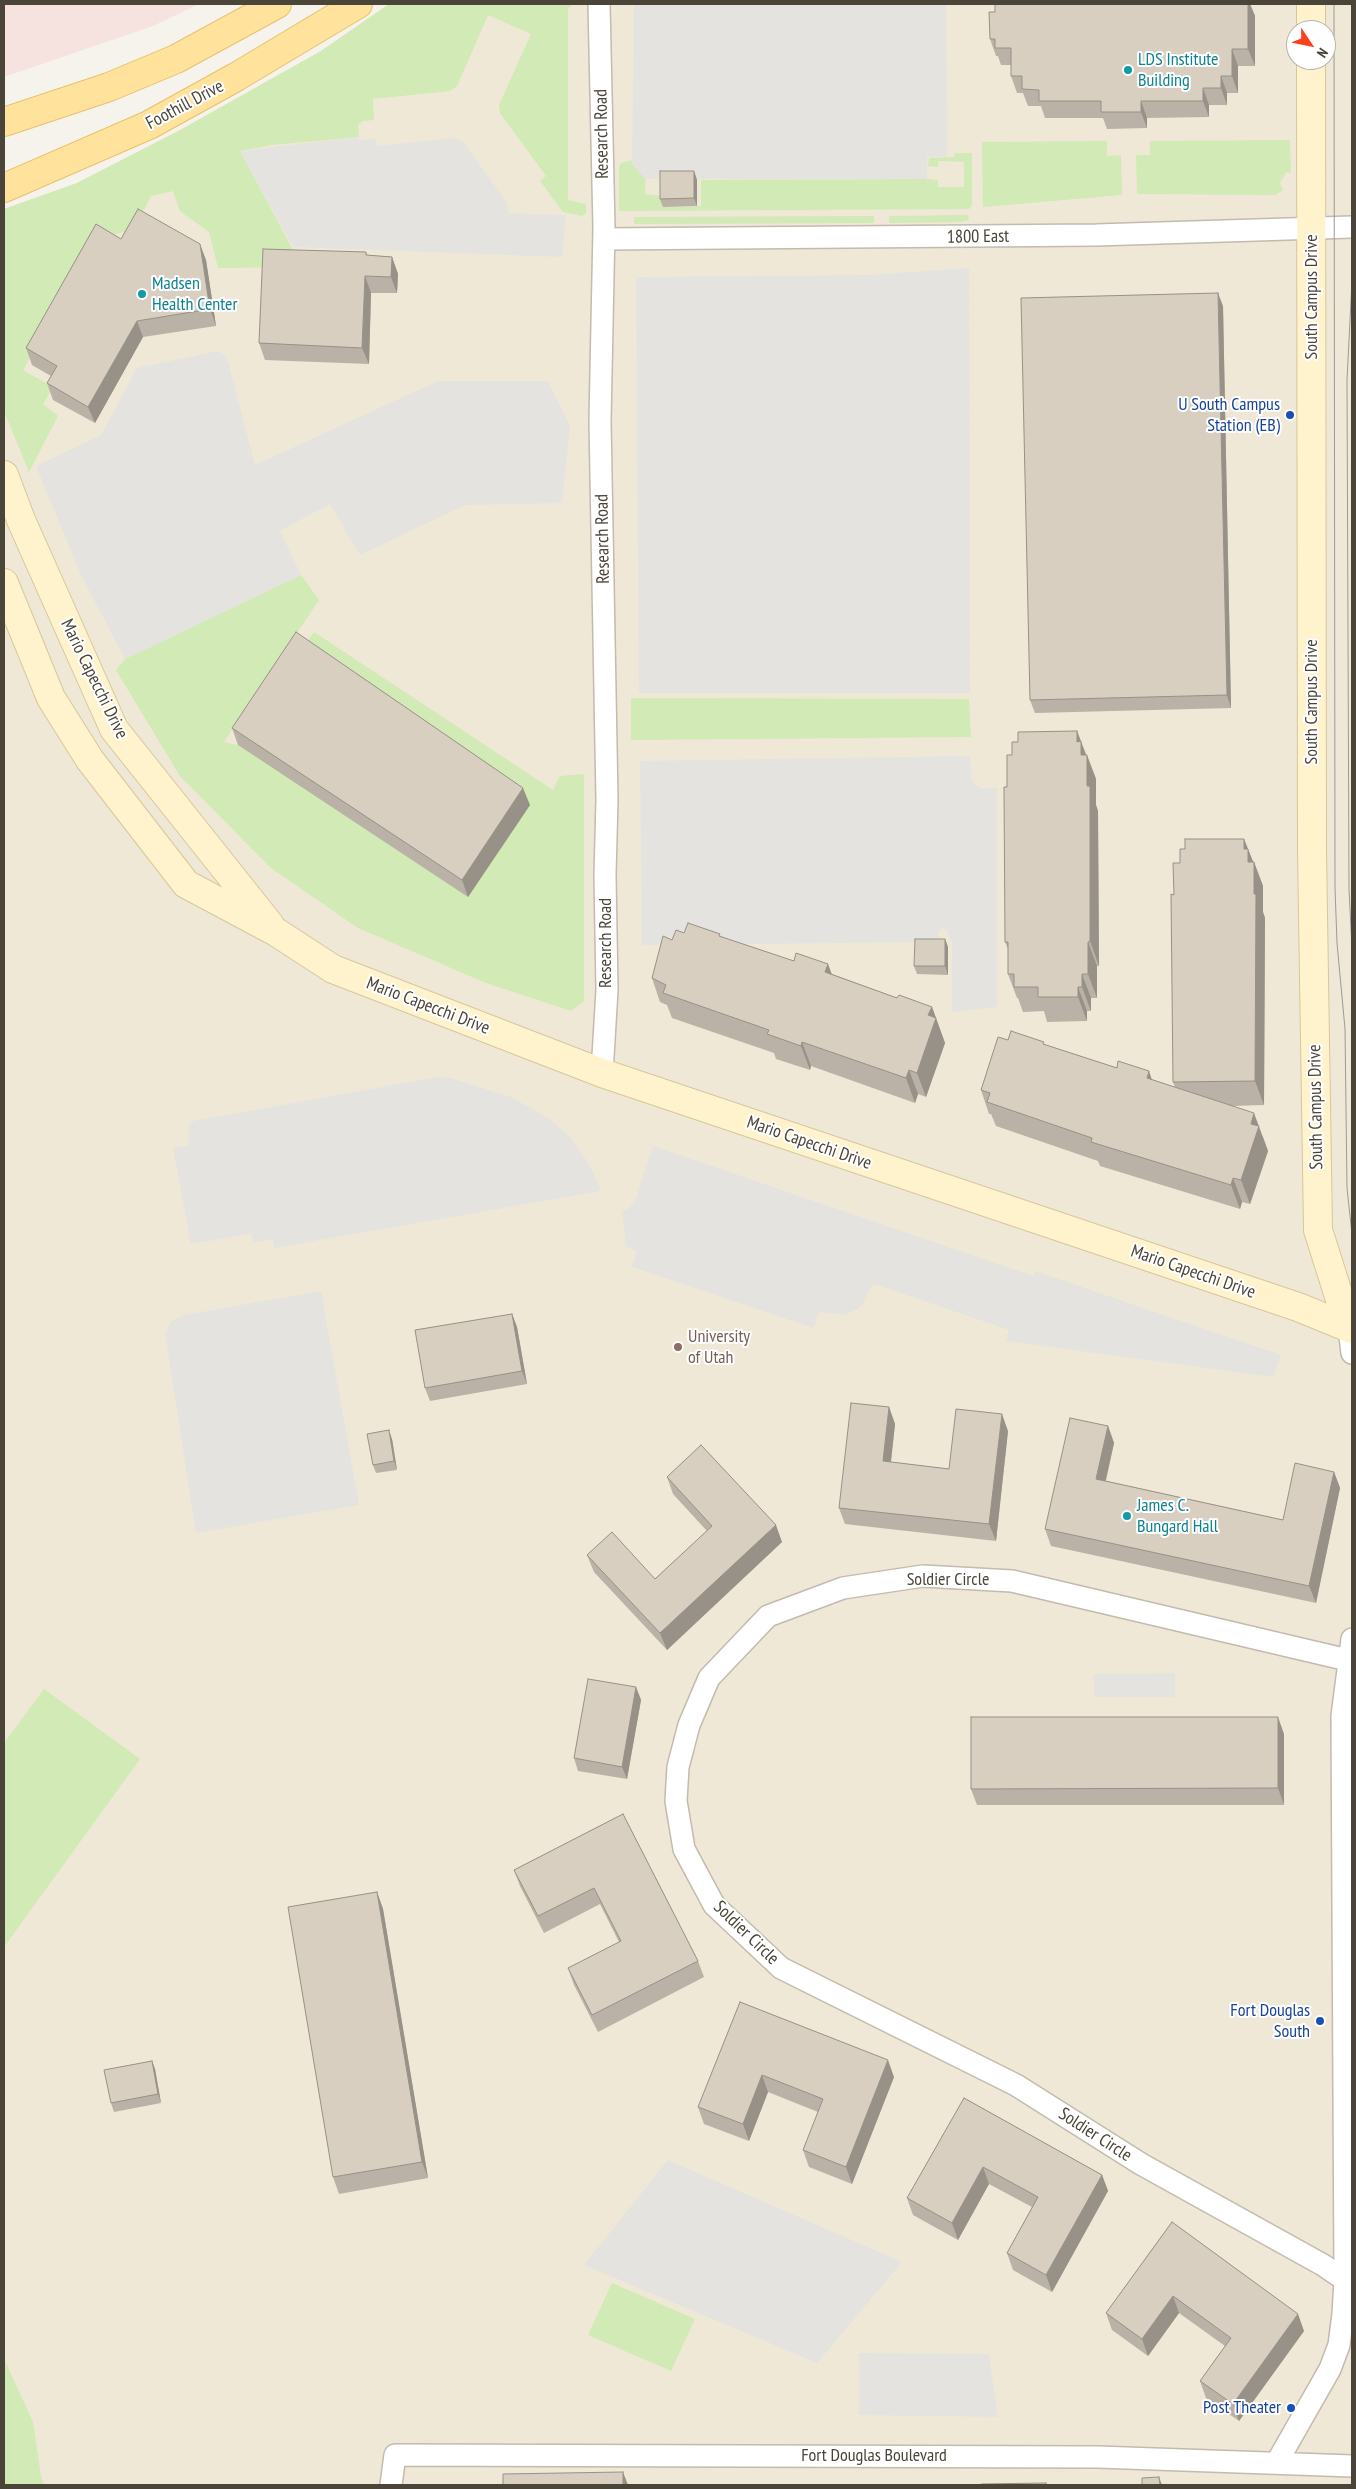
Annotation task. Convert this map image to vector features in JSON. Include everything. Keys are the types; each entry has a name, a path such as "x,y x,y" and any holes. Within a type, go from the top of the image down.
{"main road":[{"path":"4,122 109,86 176,59 278,4"},
{"name":"Foothill Drive","path":"4,188 149,125 236,78 358,4"},
{"path":"1311,4 1311,20"},
{"name":"South Campus Drive","path":"1311,70 1312,850 1318,1230 1351,1332"},
{"name":"Mario Capecchi Drive","path":"4,475 21,520 114,729 276,932"},
{"name":"Mario Capecchi Drive","path":"4,583 51,698 90,760 186,884 276,932 333,969 602,1073 1298,1307 1351,1332"}],"street":[{"name":"Research Road","path":"599,4 604,239 600,421 606,659 607,976 602,1073"},
{"name":"1800 East","path":"604,239 1086,235 1352,227"},
{"name":"Soldier Circle","path":"1345,2280 1323,2265 1140,2164 1016,2085 781,1968 714,1905 684,1849 676,1800 678,1767 689,1725 709,1678 768,1616 843,1588 923,1576 1012,1581 1350,1661"},
{"path":"1277,2462 1330,2369 1340,2345 1348,2316 1345,2280 1342,1716 1352,1639"},
{"name":"Fort Douglas Boulevard","path":"391,2485 396,2455 1089,2457 1352,2466"}],"shaded area":[{"path":"4,4 199,4 153,26 4,77"},
{"name":"University of Utah","path":"389,4 1352,4 1352,2485 4,2485 4,209 77,183 180,130 321,51"},
{"path":"634,4 946,4 947,156 927,157 927,179 645,179 632,164"},
{"path":"359,137 360,140 376,139 377,146 454,138 463,142 508,204 508,213 566,215 562,257 293,247 240,151"},
{"path":"969,268 970,693 639,693 636,277 867,275"},
{"path":"218,351 227,358 255,465 438,381 548,381 570,426 562,503 465,505 360,555 330,504 280,531 301,575 125,659 81,575 36,466 101,435 137,368"},
{"path":"970,756 973,783 980,788 997,788 997,1007 952,1012 952,942 947,931 942,928 939,932 938,942 642,945 640,761"},
{"path":"438,1077 451,1078 511,1097 548,1118 571,1138 590,1166 601,1191 274,1248 273,1239 253,1243 251,1234 191,1244 173,1148 189,1145 189,1126 193,1121"},
{"path":"653,1146 1033,1276 1035,1271 1281,1355 1273,1377 1006,1341 1009,1330 874,1284 858,1309 844,1315 820,1312 813,1328 632,1267 637,1252 626,1246 622,1211 629,1208 635,1201"},
{"path":"321,1291 359,1505 196,1533 165,1333 172,1321 184,1315"},
{"path":"1175,1673 1175,1697 1094,1697 1094,1674"},
{"path":"668,2160 902,2262 817,2363 584,2265"},
{"path":"859,2353 989,2354 998,2417 859,2415"}],"green space":[{"path":"389,4 573,4 568,9 568,200 586,204 586,213 582,216 563,212 540,181 546,176 500,113 499,105 531,34 488,15 457,86 450,91 373,99 374,120 363,121 358,125 359,137 272,145 240,151 302,267 218,268 209,232 180,211 173,191 151,196 134,230 116,234 102,231 95,238 23,370 53,387 43,404 58,416 29,472 4,411 4,209 77,183 180,130 321,51"},
{"path":"1290,140 1291,173 1286,172 1280,183 1283,190 1275,195 1137,194 1136,155 1150,155 1150,141"},
{"path":"1107,141 1107,156 1121,155 1122,195 983,207 982,142"},
{"path":"955,153 972,153 972,205 969,209 620,211 619,208 620,164 634,160 646,169 645,194 663,196 664,207 701,206 701,180 929,179 938,180 938,187 964,187 964,162 938,161 938,167 928,166 929,158 954,157"},
{"path":"968,215 969,220 961,222 889,223 889,216"},
{"path":"874,216 874,223 634,224 634,217"},
{"path":"301,575 319,600 224,742 238,745 314,632 553,790 560,776 584,774 584,1001 571,1011 486,983 358,928 271,868 180,776 116,670 125,659"},
{"path":"631,698 969,699 971,737 631,740"},
{"path":"44,1689 140,1759 4,1947 4,1743"},
{"path":"612,2283 695,2319 671,2371 588,2335"},
{"path":"4,2359 33,2422 44,2485 4,2485"}],"building":[{"name":"LDS Institute Building","path":"995,4 1248,4 1248,49 1232,49 1232,76 1221,76 1221,88 1203,88 1203,101 1141,101 1141,112 1101,112 1101,101 1039,101 1039,90 1022,89 1022,76 1011,76 1011,48 995,48 995,39 990,39 989,12 995,12"},
{"path":"660,171 694,171 694,198 660,199"},
{"name":"Madsen Health Center","path":"138,209 200,244 210,309 137,321 88,407 47,383 57,366 26,348 96,224 121,239"},
{"path":"263,249 366,252 366,255 392,257 391,277 365,276 362,348 259,343"},
{"path":"1218,293 1227,695 1030,700 1021,298"},
{"path":"296,632 523,788 462,880 232,728"},
{"path":"1077,731 1077,742 1081,741 1081,755 1087,755 1087,786 1090,786 1090,941 1088,942 1088,974 1082,974 1082,987 1078,987 1078,997 1038,997 1038,987 1014,987 1014,974 1008,974 1008,942 1005,942 1004,787 1007,787 1007,755 1012,755 1012,742 1018,742 1018,732"},
{"path":"1185,839 1244,839 1244,849 1248,849 1248,862 1254,862 1254,894 1256,894 1255,1081 1173,1082 1171,894 1174,895 1173,863 1180,863 1180,849 1185,849"},
{"path":"688,923 720,934 719,936 794,961 796,953 828,964 825,972 897,998 899,995 932,1007 928,1015 936,1018 917,1073 909,1070 906,1078 802,1042 801,1046 767,1034 769,1030 663,993 666,985 652,978 663,936 672,940 676,930 684,933"},
{"path":"915,939 945,939 945,966 914,966"},
{"path":"1011,1031 1044,1042 1043,1044 1117,1068 1118,1061 1149,1071 1147,1078 1254,1113 1251,1124 1259,1126 1241,1180 1233,1178 1231,1185 1091,1142 1092,1138 987,1102 990,1093 981,1090 998,1037 1008,1040"},
{"path":"512,1314 522,1371 425,1388 415,1330"},
{"path":"851,1403 889,1407 883,1461 949,1469 956,1409 1002,1414 989,1524 839,1508"},
{"name":"James C. Bungard Hall","path":"1070,1418 1108,1426 1096,1479 1283,1520 1295,1463 1334,1472 1309,1586 1045,1529"},
{"path":"389,1430 394,1461 373,1465 367,1434"},
{"path":"701,1445 776,1525 660,1633 587,1555 612,1532 655,1579 712,1526 667,1477"},
{"path":"588,1679 636,1687 622,1767 574,1758"},
{"path":"971,1717 1278,1717 1278,1788 971,1789"},
{"path":"623,1814 698,1961 592,2015 568,1968 621,1941 594,1888 538,1916 514,1870"},
{"path":"377,1892 422,2162 333,2177 288,1907"},
{"path":"740,2002 888,2060 846,2167 803,2150 823,2099 762,2075 743,2124 698,2107"},
{"path":"152,2061 158,2094 111,2103 104,2070"},
{"path":"964,2098 1102,2175 1046,2275 1007,2253 1038,2197 983,2167 952,2223 907,2198"},
{"path":"1172,2222 1298,2314 1233,2404 1200,2381 1231,2338 1173,2296 1142,2339 1106,2313"},
{"path":"623,2472 623,2485 503,2485 503,2474"},
{"path":"1159,2477 1160,2485 1142,2485 1142,2478"},
{"path":"1046,2483 1046,2485 981,2485 981,2484"}],"tram line":[{"path":"1334,4 1335,888 1337,943 1345,1029 1347,1188 1352,1234"},
{"path":"1352,281 1347,380 1349,889 1352,948"}],"place":[{"name":"LDS Institute Building","path":"1128,70"},
{"name":"Madsen Health Center","path":"142,294"},
{"name":"U South Campus Station (EB)","path":"1290,415"},
{"name":"University of Utah","path":"678,1347"},
{"name":"James C. Bungard Hall","path":"1127,1516"},
{"name":"Fort Douglas South","path":"1320,2021"},
{"name":"Post Theater","path":"1291,2408"}]}
